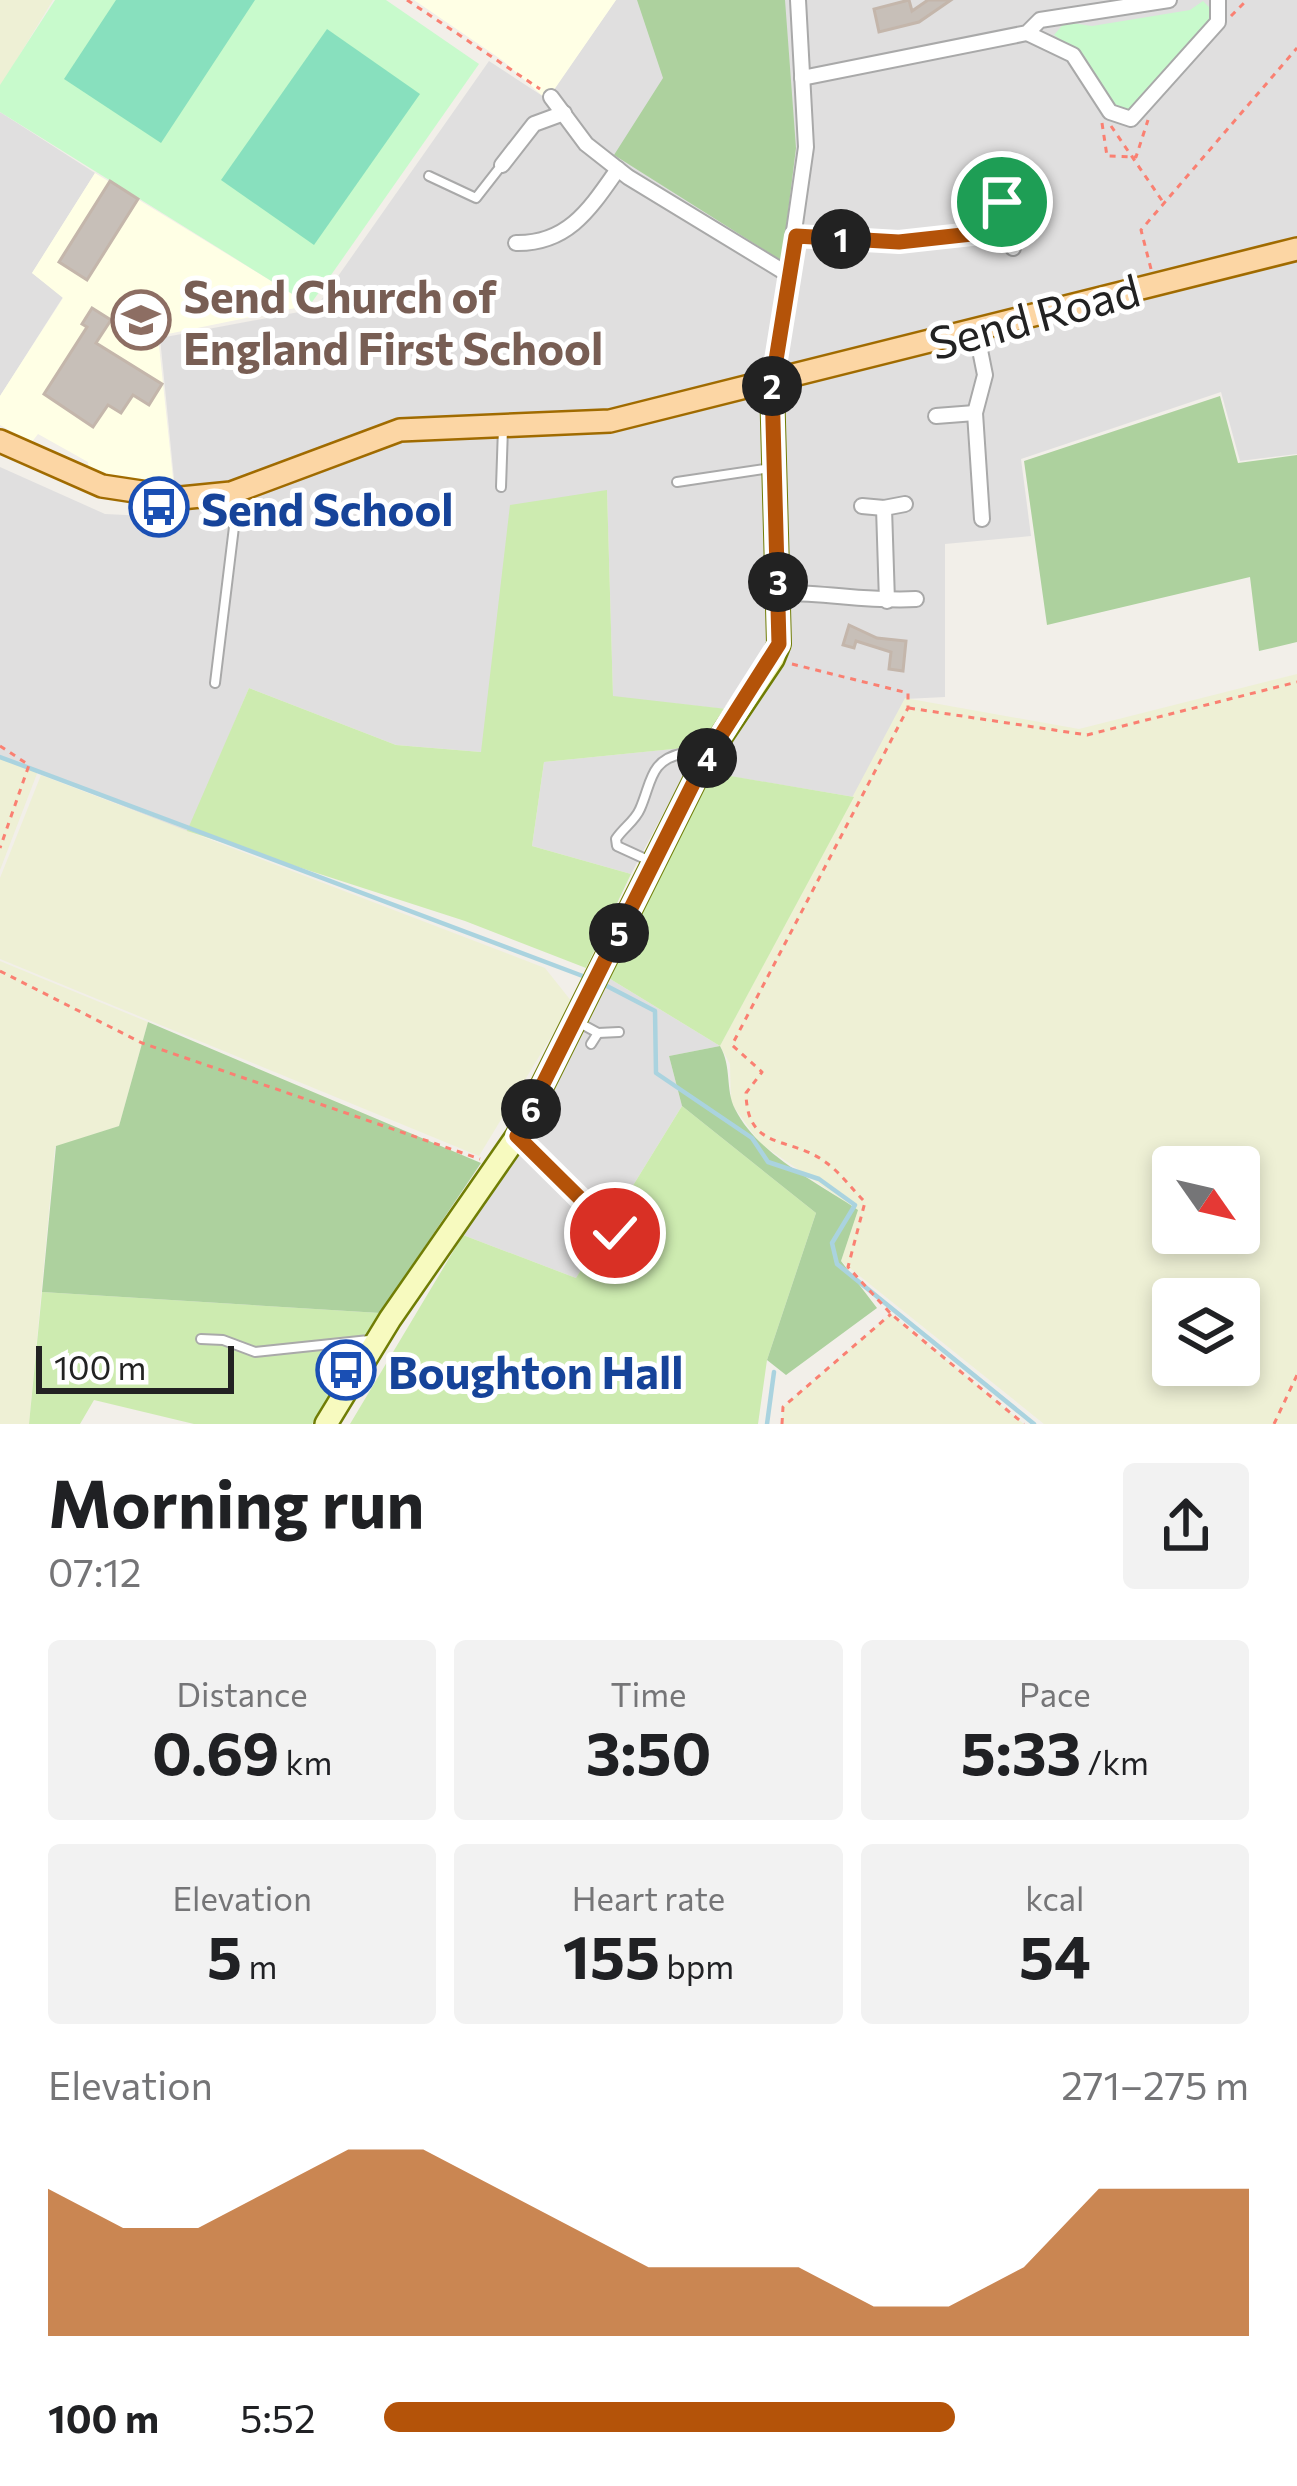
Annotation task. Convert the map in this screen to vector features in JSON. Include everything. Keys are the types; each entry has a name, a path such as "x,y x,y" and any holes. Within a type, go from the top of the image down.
{"main road":[{"name":"Send Road","path":"0,441 102,486 137,494 182,498 239,490 400,430 610,421 772,385 1297,249"},
{"path":"326,1424 377,1340 517,1136 704,762 779,644 772,385"}],"street":[{"path":"772,385 806,147 798,0"},
{"path":"802,78 1027,33 1040,20 1169,0"},
{"path":"1027,33 1073,55 1119,118 1139,115 1218,22 1218,0"},
{"path":"551,98 586,144 618,169 789,275"},
{"path":"502,165 534,124 563,113"},
{"path":"516,243 543,244 568,231 618,169"},
{"path":"1002,202 1012,248"},
{"path":"796,236 899,242 1008,230"},
{"path":"976,330 985,375 975,413 982,519"},
{"path":"936,416 975,413"},
{"path":"862,506 905,504"},
{"path":"884,508 887,601"},
{"path":"778,593 823,592 848,609 916,599"}],"lane":[{"path":"429,176 476,198 502,165"},
{"path":"501,487 503,425"},
{"path":"677,482 774,468"},
{"path":"215,683 239,490"},
{"path":"653,862 617,846 616,839 638,814 651,772 663,761 685,753 704,762"},
{"path":"575,1021 598,1034 619,1032"},
{"path":"590,1045 598,1034"},
{"path":"517,1136 615,1233 608,1257"},
{"path":"201,1339 223,1340 255,1352 377,1340"}],"path":[{"path":"407,0 551,98"},
{"path":"1218,22 1227,21 1246,0"},
{"path":"1155,283 1141,230 1297,48"},
{"path":"1134,159 1152,100"},
{"path":"1134,159 1107,156 1105,118 1115,131 1164,203"},
{"path":"772,659 908,693 908,708 732,1045 762,1072 746,1093 746,1114 765,1138 823,1160 865,1202 848,1267 890,1314 1024,1424"},
{"path":"908,708 1087,735 1297,682"},
{"path":"0,746 29,765 0,848"},
{"path":"0,971 142,1042 499,1166"},
{"path":"782,1424 783,1406 890,1314"},
{"path":"1274,1424 1297,1375"}],"shaded area":[{"path":"0,0 53,0 0,87"},
{"path":"414,0 616,0 547,100 502,60"},
{"path":"616,0 1297,0 1297,454 1240,461 1221,392 1021,459 1031,536 945,544 945,697 905,699 854,797 687,769 631,874 532,846 544,762 702,746 725,709 613,697 607,491 481,752 396,745 249,688 188,832 0,757 0,467 105,514 167,517 175,489 160,338 315,309 489,61 547,99"},
{"path":"0,112 95,173 32,273 63,297 0,396"},
{"name":"Send Church of England First School","path":"95,173 310,305 158,336 174,488 89,473 88,462 38,434 31,443 0,425 0,396 63,298 32,273"},
{"path":"1297,674 1297,1424 1044,1424 841,1261 857,1210 760,1143 731,1103 730,1064 720,1046 905,698 1079,729"},
{"path":"0,757 38,771 0,870"},
{"path":"41,775 545,968 572,1002 479,1156 0,959 0,878"},
{"path":"0,961 148,1022 119,1126 55,1147 29,1424 0,1424"},
{"path":"607,977 720,1046 669,1056 682,1106 576,1278 463,1235"},
{"path":"891,1314 1024,1424 782,1424 783,1407"}],"green space":[{"path":"55,0 386,0 479,64 310,305 0,112 0,85"},
{"path":"116,0 255,0 161,143 64,79"},
{"path":"637,0 785,0 796,148 782,261 614,155 663,78"},
{"path":"1203,1 1212,10 1209,24 1129,113 1112,103 1085,57 1054,35 1065,22 1092,26 1190,10"},
{"path":"327,29 420,94 314,245 221,180"},
{"path":"1220,396 1238,463 1297,455 1297,642 1259,651 1250,577 1047,625 1024,461"},
{"path":"607,490 613,696 727,709 703,746 544,762 532,846 631,874 586,968 465,921 187,831 249,688 396,745 481,752 510,505"},
{"path":"713,773 854,797 720,1046 607,977"},
{"path":"148,1022 481,1163 380,1313 42,1292 56,1146 119,1126"},
{"path":"720,1046 732,1101 745,1125 789,1166 858,1210 841,1261 877,1308 786,1375 767,1360 816,1213 682,1106 669,1056"},
{"path":"682,1106 816,1213 767,1360 758,1424 350,1424 463,1235 576,1278"},
{"path":"42,1292 380,1313 312,1424 194,1424 94,1400 80,1424 29,1424"}],"building":[{"path":"909,0 912,11 928,0 951,0 919,22 879,32 874,9"},
{"path":"110,181 138,199 87,280 59,262"},
{"path":"92,308 111,320 96,343 162,384 149,405 133,395 121,413 108,405 93,427 44,394 87,327 82,324"},
{"path":"849,625 877,638 906,641 903,671 889,669 891,652 856,641 854,648 843,645"}],"waterway":[{"path":"0,757 588,978"},
{"path":"603,984 655,1011 656,1073 752,1138 768,1162 819,1179 855,1205 832,1243 837,1264 1034,1424"},
{"path":"767,1424 774,1372"}],"place":[{"name":"Send Church of England First School","path":"141,320"},
{"name":"Send School","path":"159,507"},
{"name":"Boughton Hall","path":"346,1370"}],"route":[{"path":"615,1233 532,1145 517,1136 704,762 779,644 772,385 796,236 899,242 1008,230 1002,202"}]}
